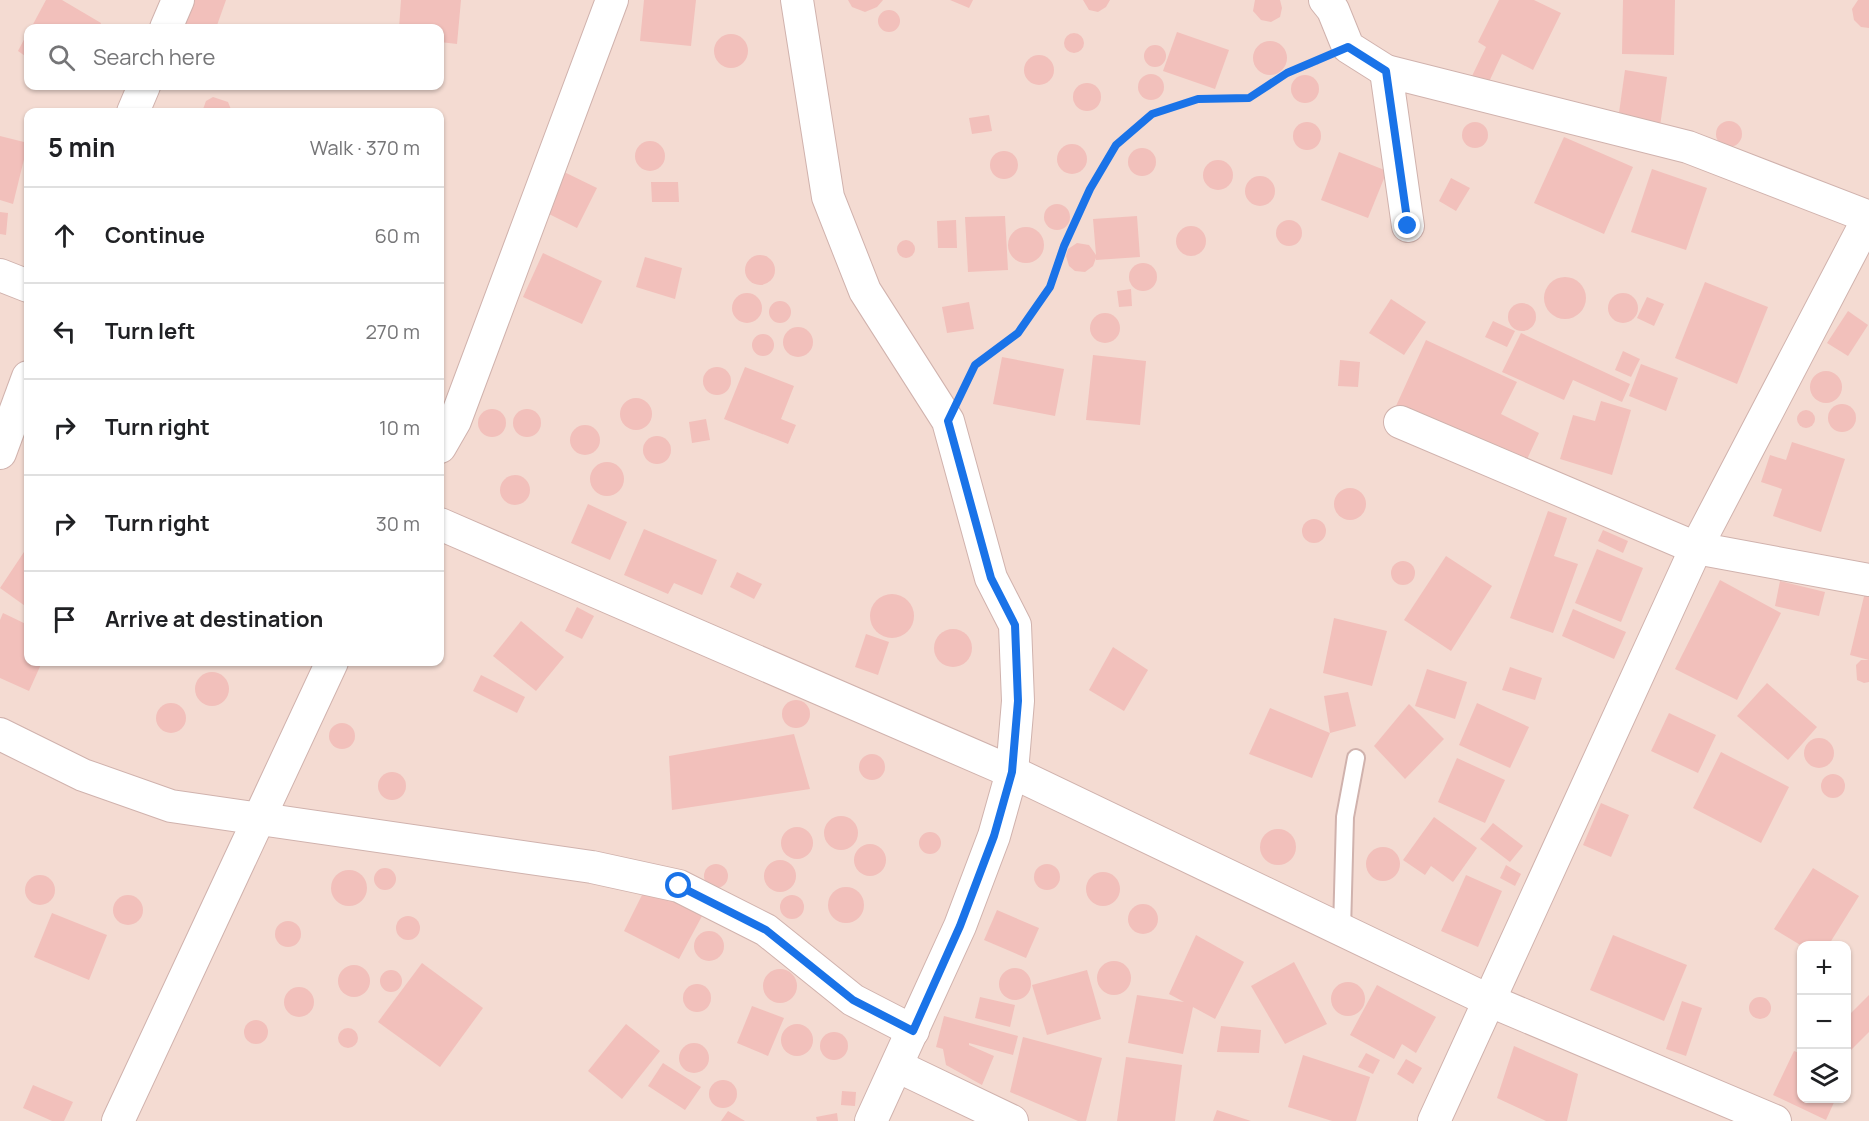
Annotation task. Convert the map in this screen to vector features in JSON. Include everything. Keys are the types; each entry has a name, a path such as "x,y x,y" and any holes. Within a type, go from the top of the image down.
{"street":[{"path":"168,24 178,0"},
{"path":"444,440 455,422 612,0"},
{"path":"797,0 828,197 865,291 948,421 991,578 1015,625 1018,701 1012,772 994,836 960,926 871,1121"},
{"path":"1324,0 1333,10 1348,47 1386,71 1688,147 1869,217 1696,548 1434,1121"},
{"path":"1386,71 1408,226"},
{"path":"135,108 142,90"},
{"path":"0,275 24,284"},
{"path":"0,453 24,388"},
{"path":"1400,422 1696,548 1869,580"},
{"path":"444,526 1012,772 1488,1000 1775,1121"},
{"path":"118,1121 330,666"},
{"path":"0,734 82,775 171,806 259,821 592,867 679,886 766,930 853,1000 913,1031"},
{"path":"897,1066 1012,1121"}],"lane":[{"path":"1342,930 1345,817 1356,758"}],"path":[{"path":"948,421 975,365 1018,333 1050,287 1090,189 1116,145 1152,114 1198,99 1249,98 1287,73 1348,47"}],"shaded area":[{"path":"0,0 1869,0 1869,1121 0,1121"}],"building":[{"path":"46,0 62,0 101,23 101,24 33,24"},
{"path":"179,0 226,0 217,24 170,24"},
{"path":"401,0 461,0 457,44 444,42 444,24 399,24"},
{"path":"644,0 696,0 691,46 640,41"},
{"path":"848,0 883,0 877,7 865,12 852,7"},
{"path":"950,0 973,0 969,8"},
{"path":"1083,0 1110,0 1106,7 1098,12 1089,10"},
{"path":"1255,0 1280,0 1282,8 1280,17 1271,22 1261,20 1253,11"},
{"path":"1499,0 1534,0 1561,13 1533,70 1502,54 1488,84 1472,76 1486,47 1478,42"},
{"path":"1623,0 1675,0 1674,55 1622,54"},
{"path":"1858,0 1869,0 1869,28 1861,27 1854,20 1852,9"},
{"path":"889,10 897,13 900,21 897,29 889,32 881,29 878,21 881,13"},
{"path":"1177,32 1229,50 1215,89 1163,71"},
{"path":"1074,33 1081,36 1084,43 1081,50 1074,53 1067,50 1064,43 1067,36"},
{"path":"731,34 743,39 748,51 743,63 731,68 719,63 714,51 719,39"},
{"path":"24,40 24,55 18,51"},
{"path":"1270,41 1282,46 1287,58 1282,70 1270,75 1258,70 1253,58 1258,46"},
{"path":"1155,45 1163,48 1166,56 1163,64 1155,67 1147,64 1144,56 1147,48"},
{"path":"1039,55 1050,59 1054,70 1050,81 1039,85 1028,81 1024,70 1028,59"},
{"path":"1625,70 1667,77 1660,126 1618,120"},
{"path":"1151,74 1160,78 1164,87 1160,96 1151,100 1142,96 1138,87 1142,78"},
{"path":"1305,75 1315,79 1319,89 1315,99 1305,103 1295,99 1291,89 1295,79"},
{"path":"1087,83 1097,87 1101,97 1097,107 1087,111 1077,107 1073,97 1077,87"},
{"path":"213,97 228,102 230,108 203,108 206,101"},
{"path":"989,115 992,131 972,134 969,118"},
{"path":"1729,121 1738,125 1742,134 1738,143 1729,147 1720,143 1716,134 1720,125"},
{"path":"1307,122 1317,126 1321,136 1317,146 1307,150 1297,146 1293,136 1297,126"},
{"path":"1475,122 1484,126 1488,135 1484,144 1475,148 1466,144 1462,135 1466,126"},
{"path":"0,136 24,142 24,159 13,204 0,200"},
{"path":"1564,137 1633,167 1604,234 1534,203"},
{"path":"650,141 661,145 665,156 661,167 650,171 639,167 635,156 639,145"},
{"path":"1072,144 1083,148 1087,159 1083,170 1072,174 1061,170 1057,159 1061,148"},
{"path":"1142,148 1152,152 1156,162 1152,172 1142,176 1132,172 1128,162 1132,152"},
{"path":"1004,151 1014,155 1018,165 1014,175 1004,179 994,175 990,165 994,155"},
{"path":"1339,152 1387,171 1368,218 1321,200"},
{"path":"1218,160 1229,164 1233,175 1229,186 1218,190 1207,186 1203,175 1207,164"},
{"path":"558,169 597,188 577,228 539,209"},
{"path":"1652,169 1707,188 1686,250 1631,232"},
{"path":"1260,176 1266,177 1274,185 1274,197 1266,205 1260,206 1254,205 1246,197 1245,191 1246,185 1254,177"},
{"path":"1451,178 1470,188 1456,211 1439,201"},
{"path":"651,182 678,182 679,202 652,202"},
{"path":"1057,204 1066,208 1070,217 1066,226 1057,230 1048,226 1044,217 1048,208"},
{"path":"0,212 8,213 6,235 0,234"},
{"path":"1005,216 1008,270 968,272 965,217"},
{"path":"1137,216 1140,257 1096,260 1096,258 1093,266 1085,272 1075,271 1069,266 1066,256 1068,249 1077,243 1089,245 1096,255 1093,219"},
{"path":"956,220 957,248 938,248 937,221"},
{"path":"1289,220 1298,224 1302,233 1298,242 1289,246 1280,242 1276,233 1280,224"},
{"path":"1191,226 1202,230 1206,241 1202,252 1191,256 1180,252 1176,241 1180,230"},
{"path":"1026,227 1039,232 1044,245 1039,258 1026,263 1013,258 1008,245 1013,232"},
{"path":"906,240 912,243 915,249 912,255 906,258 900,255 897,249 900,243"},
{"path":"543,253 602,281 582,324 523,297"},
{"path":"760,255 771,259 775,270 771,281 760,285 749,281 745,270 749,259"},
{"path":"645,257 682,268 675,299 636,287"},
{"path":"1143,263 1153,267 1157,277 1153,287 1143,291 1133,287 1129,277 1133,267"},
{"path":"1565,277 1580,283 1586,298 1580,313 1565,319 1550,313 1544,298 1550,283"},
{"path":"1705,282 1768,307 1737,384 1675,358"},
{"path":"1131,289 1132,306 1119,307 1117,291"},
{"path":"747,293 758,297 762,308 758,319 747,323 736,319 732,308 736,297"},
{"path":"1623,293 1634,297 1638,308 1634,319 1623,323 1612,319 1608,308 1612,297"},
{"path":"1647,297 1664,304 1654,326 1637,318"},
{"path":"1391,299 1426,322 1404,355 1369,333"},
{"path":"780,301 788,304 791,312 788,320 780,323 772,320 769,312 772,304"},
{"path":"969,302 974,329 947,333 942,307"},
{"path":"1522,303 1532,307 1536,317 1532,327 1522,331 1512,327 1508,317 1512,307"},
{"path":"1848,311 1868,325 1848,356 1827,343"},
{"path":"1105,313 1111,314 1119,322 1119,334 1111,342 1105,343 1099,342 1091,334 1090,328 1091,322 1099,314"},
{"path":"1493,321 1515,331 1507,347 1485,337"},
{"path":"798,327 804,328 812,336 812,348 804,356 798,357 792,356 784,348 783,342 784,336 792,328"},
{"path":"1521,333 1630,384 1622,402 1573,380 1564,400 1502,372"},
{"path":"763,334 773,341 774,345 767,355 763,356 753,349 752,345 759,335"},
{"path":"1426,340 1517,382 1501,414 1539,433 1524,466 1396,406"},
{"path":"1623,351 1640,359 1631,377 1615,370"},
{"path":"1093,355 1146,361 1140,425 1086,420"},
{"path":"1002,357 1064,369 1055,416 993,404"},
{"path":"1340,360 1360,362 1358,387 1338,386"},
{"path":"1641,364 1678,378 1666,411 1629,396"},
{"path":"717,367 727,371 731,381 727,391 717,395 707,391 703,381 707,371"},
{"path":"745,367 794,386 781,419 796,425 788,444 724,419"},
{"path":"1826,371 1837,376 1842,387 1837,398 1826,403 1815,398 1810,387 1815,376"},
{"path":"636,398 647,403 652,414 647,425 636,430 625,425 620,414 625,403"},
{"path":"1601,401 1631,410 1612,475 1560,459 1573,415 1595,421"},
{"path":"1842,404 1852,408 1856,418 1852,428 1842,432 1832,428 1828,418 1832,408"},
{"path":"492,409 502,413 506,423 502,433 492,437 482,433 478,423 482,413"},
{"path":"527,409 537,413 541,423 537,433 527,437 517,433 513,423 517,413"},
{"path":"1802,410 1810,410 1815,415 1813,426 1802,428 1797,423 1797,415"},
{"path":"706,419 710,440 692,443 689,422"},
{"path":"585,425 591,426 599,434 599,446 591,454 585,455 579,454 571,446 570,440 571,434 579,426"},
{"path":"657,436 667,440 671,450 667,460 657,464 647,460 643,450 647,440"},
{"path":"1792,442 1845,459 1821,532 1773,516 1782,489 1761,482 1770,455 1786,460"},
{"path":"607,462 619,467 624,479 619,491 607,496 595,491 590,479 595,467"},
{"path":"515,475 526,479 530,490 526,501 515,505 504,501 500,490 504,479"},
{"path":"1350,488 1361,493 1366,504 1361,515 1350,520 1339,515 1334,504 1339,493"},
{"path":"588,504 627,522 610,560 571,543"},
{"path":"1548,511 1567,518 1554,556 1578,564 1553,633 1510,618"},
{"path":"1314,519 1323,522 1326,531 1323,540 1314,543 1305,540 1302,531 1305,522"},
{"path":"644,529 717,560 702,595 674,583 668,594 624,575"},
{"path":"1603,530 1628,541 1623,553 1598,541"},
{"path":"1597,549 1643,568 1621,622 1575,603"},
{"path":"24,552 24,605 0,588"},
{"path":"1446,556 1492,586 1451,651 1404,620"},
{"path":"1403,561 1408,562 1414,568 1414,578 1408,584 1403,585 1398,584 1392,578 1391,573 1392,568 1398,562"},
{"path":"737,572 762,584 754,599 730,587"},
{"path":"1720,580 1781,613 1737,700 1675,669"},
{"path":"1780,581 1825,592 1819,616 1775,606"},
{"path":"1866,588 1869,589 1869,660 1850,655"},
{"path":"892,594 901,595 908,600 913,607 913,625 908,632 901,637 892,638 883,637 876,632 871,625 870,616 871,607 876,600 883,595"},
{"path":"577,607 594,616 582,639 565,631"},
{"path":"1573,609 1626,632 1614,659 1562,636"},
{"path":"3,613 24,623 24,666 40,666 29,691 0,678 0,620"},
{"path":"1334,618 1387,631 1372,686 1323,673"},
{"path":"521,621 564,657 536,691 493,656"},
{"path":"953,629 967,634 972,648 967,662 953,667 939,662 934,648 939,634"},
{"path":"866,634 889,642 878,675 855,667"},
{"path":"1113,647 1148,670 1124,711 1089,690"},
{"path":"1861,660 1869,660 1869,682 1864,683 1857,680 1856,665"},
{"path":"1510,667 1542,678 1535,700 1502,690"},
{"path":"1427,669 1467,682 1455,719 1415,706"},
{"path":"212,672 224,677 229,689 224,701 212,706 200,701 195,689 200,677"},
{"path":"481,675 525,697 517,713 473,691"},
{"path":"1767,683 1817,727 1788,760 1737,716"},
{"path":"1348,692 1356,726 1330,733 1324,696"},
{"path":"796,700 806,704 810,714 806,724 796,728 786,724 782,714 786,704"},
{"path":"171,703 182,707 186,718 182,729 171,733 160,729 156,718 160,707"},
{"path":"1477,703 1529,727 1510,768 1459,745"},
{"path":"1409,704 1444,739 1405,779 1374,746"},
{"path":"1270,708 1330,733 1312,778 1249,754"},
{"path":"1669,713 1716,735 1698,773 1651,751"},
{"path":"342,723 352,726 355,736 352,746 342,749 332,746 329,736 332,726"},
{"path":"794,734 810,789 672,810 669,756"},
{"path":"1819,738 1830,742 1834,753 1830,764 1819,768 1808,764 1804,753 1808,742"},
{"path":"1721,752 1789,787 1761,843 1693,808"},
{"path":"872,754 881,758 885,767 881,776 872,780 863,776 859,767 863,758"},
{"path":"1457,758 1505,780 1485,823 1438,802"},
{"path":"392,772 402,776 406,786 402,796 392,800 382,796 378,786 382,776"},
{"path":"1833,774 1842,777 1845,786 1842,795 1833,798 1824,795 1821,786 1824,777"},
{"path":"1601,803 1629,815 1611,857 1583,845"},
{"path":"841,816 853,821 858,833 853,845 841,850 829,845 824,833 829,821"},
{"path":"1434,817 1477,848 1453,882 1431,866 1425,875 1403,860"},
{"path":"1493,823 1523,846 1510,862 1480,839"},
{"path":"797,827 808,832 813,843 808,854 797,859 786,854 781,843 786,832"},
{"path":"1278,829 1290,835 1296,847 1290,859 1278,865 1266,859 1260,847 1266,835"},
{"path":"926,832 934,832 941,839 941,847 934,854 926,854 919,847 919,839"},
{"path":"870,844 881,849 886,860 881,871 870,876 859,871 854,860 859,849"},
{"path":"1383,847 1395,852 1400,864 1395,876 1383,881 1371,876 1366,864 1371,852"},
{"path":"780,860 791,865 796,876 791,887 780,892 769,887 764,876 769,865"},
{"path":"716,864 725,867 728,876 725,885 716,888 707,885 704,876 707,867"},
{"path":"1047,864 1056,868 1060,877 1056,886 1047,890 1038,886 1034,877 1038,868"},
{"path":"1506,865 1521,874 1515,886 1500,878"},
{"path":"385,868 393,871 396,879 393,887 385,890 377,887 374,879 377,871"},
{"path":"1813,868 1859,896 1831,941 1797,941 1797,943 1774,929"},
{"path":"349,870 362,875 367,888 362,901 349,906 336,901 331,888 336,875"},
{"path":"1103,872 1115,877 1120,889 1115,901 1103,906 1091,901 1086,889 1091,877"},
{"path":"40,875 51,879 55,890 51,901 40,905 29,901 25,890 29,879"},
{"path":"1466,875 1502,891 1478,947 1441,931"},
{"path":"646,887 702,916 679,959 624,931"},
{"path":"846,887 859,892 864,905 859,918 846,923 833,918 828,905 833,892"},
{"path":"128,895 139,899 143,910 139,921 128,925 117,921 113,910 117,899"},
{"path":"792,895 800,899 804,907 800,915 792,919 784,915 780,907 784,899"},
{"path":"1143,904 1149,905 1157,913 1157,925 1149,933 1143,934 1137,933 1129,925 1128,919 1129,913 1137,905"},
{"path":"997,910 1039,928 1026,958 984,940"},
{"path":"52,913 107,935 89,980 34,957"},
{"path":"408,916 417,919 420,928 417,937 408,940 399,937 396,928 399,919"},
{"path":"288,921 297,925 301,934 297,943 288,947 279,943 275,934 279,925"},
{"path":"709,931 720,935 724,946 720,957 709,961 698,957 694,946 698,935"},
{"path":"1196,935 1244,962 1215,1019 1193,1007 1183,1054 1128,1043 1137,995 1184,1002 1169,994"},
{"path":"1613,935 1687,965 1664,1021 1590,990"},
{"path":"1114,961 1126,966 1131,978 1126,990 1114,995 1102,990 1097,978 1102,966"},
{"path":"1294,962 1327,1024 1285,1044 1251,986"},
{"path":"422,963 483,1008 440,1067 378,1022"},
{"path":"354,965 365,970 370,981 365,992 354,997 343,992 338,981 343,970"},
{"path":"1015,968 1026,973 1031,984 1026,995 1015,1000 1004,995 999,984 1004,973"},
{"path":"780,969 792,974 797,986 792,998 780,1003 768,998 763,986 768,974"},
{"path":"391,970 399,973 402,981 399,989 391,992 383,989 380,981 383,973"},
{"path":"1087,970 1101,1019 1047,1035 1032,985"},
{"path":"1348,982 1360,987 1365,999 1360,1011 1348,1016 1336,1011 1331,999 1336,987"},
{"path":"697,984 707,988 711,998 707,1008 697,1012 687,1008 683,998 687,988"},
{"path":"1377,985 1436,1017 1416,1053 1402,1044 1394,1059 1350,1035"},
{"path":"299,987 310,991 314,1002 310,1013 299,1017 288,1013 284,1002 288,991"},
{"path":"1869,995 1869,1032 1851,1050 1851,1049 1851,1013"},
{"path":"980,997 1015,1005 1010,1027 975,1018"},
{"path":"1760,997 1768,1000 1771,1008 1768,1016 1760,1019 1752,1016 1749,1008 1752,1000"},
{"path":"1682,1001 1702,1008 1686,1056 1666,1049"},
{"path":"752,1006 784,1018 768,1056 737,1043"},
{"path":"944,1016 1018,1036 1013,1055 969,1043 994,1056 982,1085 946,1065 943,1049 936,1047"},
{"path":"256,1020 264,1024 268,1032 264,1040 256,1044 248,1040 244,1032 248,1024"},
{"path":"626,1024 660,1051 622,1099 588,1071"},
{"path":"797,1024 808,1029 813,1040 808,1051 797,1056 786,1051 781,1040 786,1029"},
{"path":"1221,1026 1261,1030 1259,1053 1217,1052"},
{"path":"344,1028 352,1028 358,1034 358,1042 352,1048 344,1048 338,1042 338,1034"},
{"path":"834,1032 844,1036 848,1046 844,1056 834,1060 824,1056 820,1046 824,1036"},
{"path":"1023,1037 1102,1058 1086,1121 1078,1121 1010,1092"},
{"path":"694,1043 705,1047 709,1058 705,1069 694,1073 683,1069 679,1058 683,1047"},
{"path":"1514,1046 1578,1074 1567,1121 1546,1121 1497,1098"},
{"path":"1794,1051 1797,1052 1797,1103 1834,1103 1826,1120 1773,1095"},
{"path":"1366,1053 1380,1060 1373,1074 1358,1067"},
{"path":"1303,1055 1370,1077 1356,1121 1332,1121 1288,1107"},
{"path":"1126,1057 1182,1065 1175,1121 1117,1121"},
{"path":"1406,1059 1422,1068 1413,1084 1397,1074"},
{"path":"663,1063 701,1087 685,1110 648,1086"},
{"path":"723,1080 733,1084 737,1094 733,1104 723,1108 713,1104 709,1094 713,1084"},
{"path":"33,1085 73,1102 64,1121 52,1121 23,1108"},
{"path":"842,1091 856,1092 855,1106 841,1105"},
{"path":"1217,1110 1251,1121 1213,1121"},
{"path":"728,1111 745,1121 721,1121"},
{"path":"837,1113 838,1121 817,1121 816,1117"}],"route":[{"path":"679,886 766,930 853,1000 913,1031 960,926 994,836 1012,772 1018,701 1015,625 991,578 948,421 975,365 1018,333 1050,287 1064,246 1090,189 1116,145 1152,114 1198,99 1249,98 1287,73 1318,62 1348,47 1386,71 1408,226"}]}
